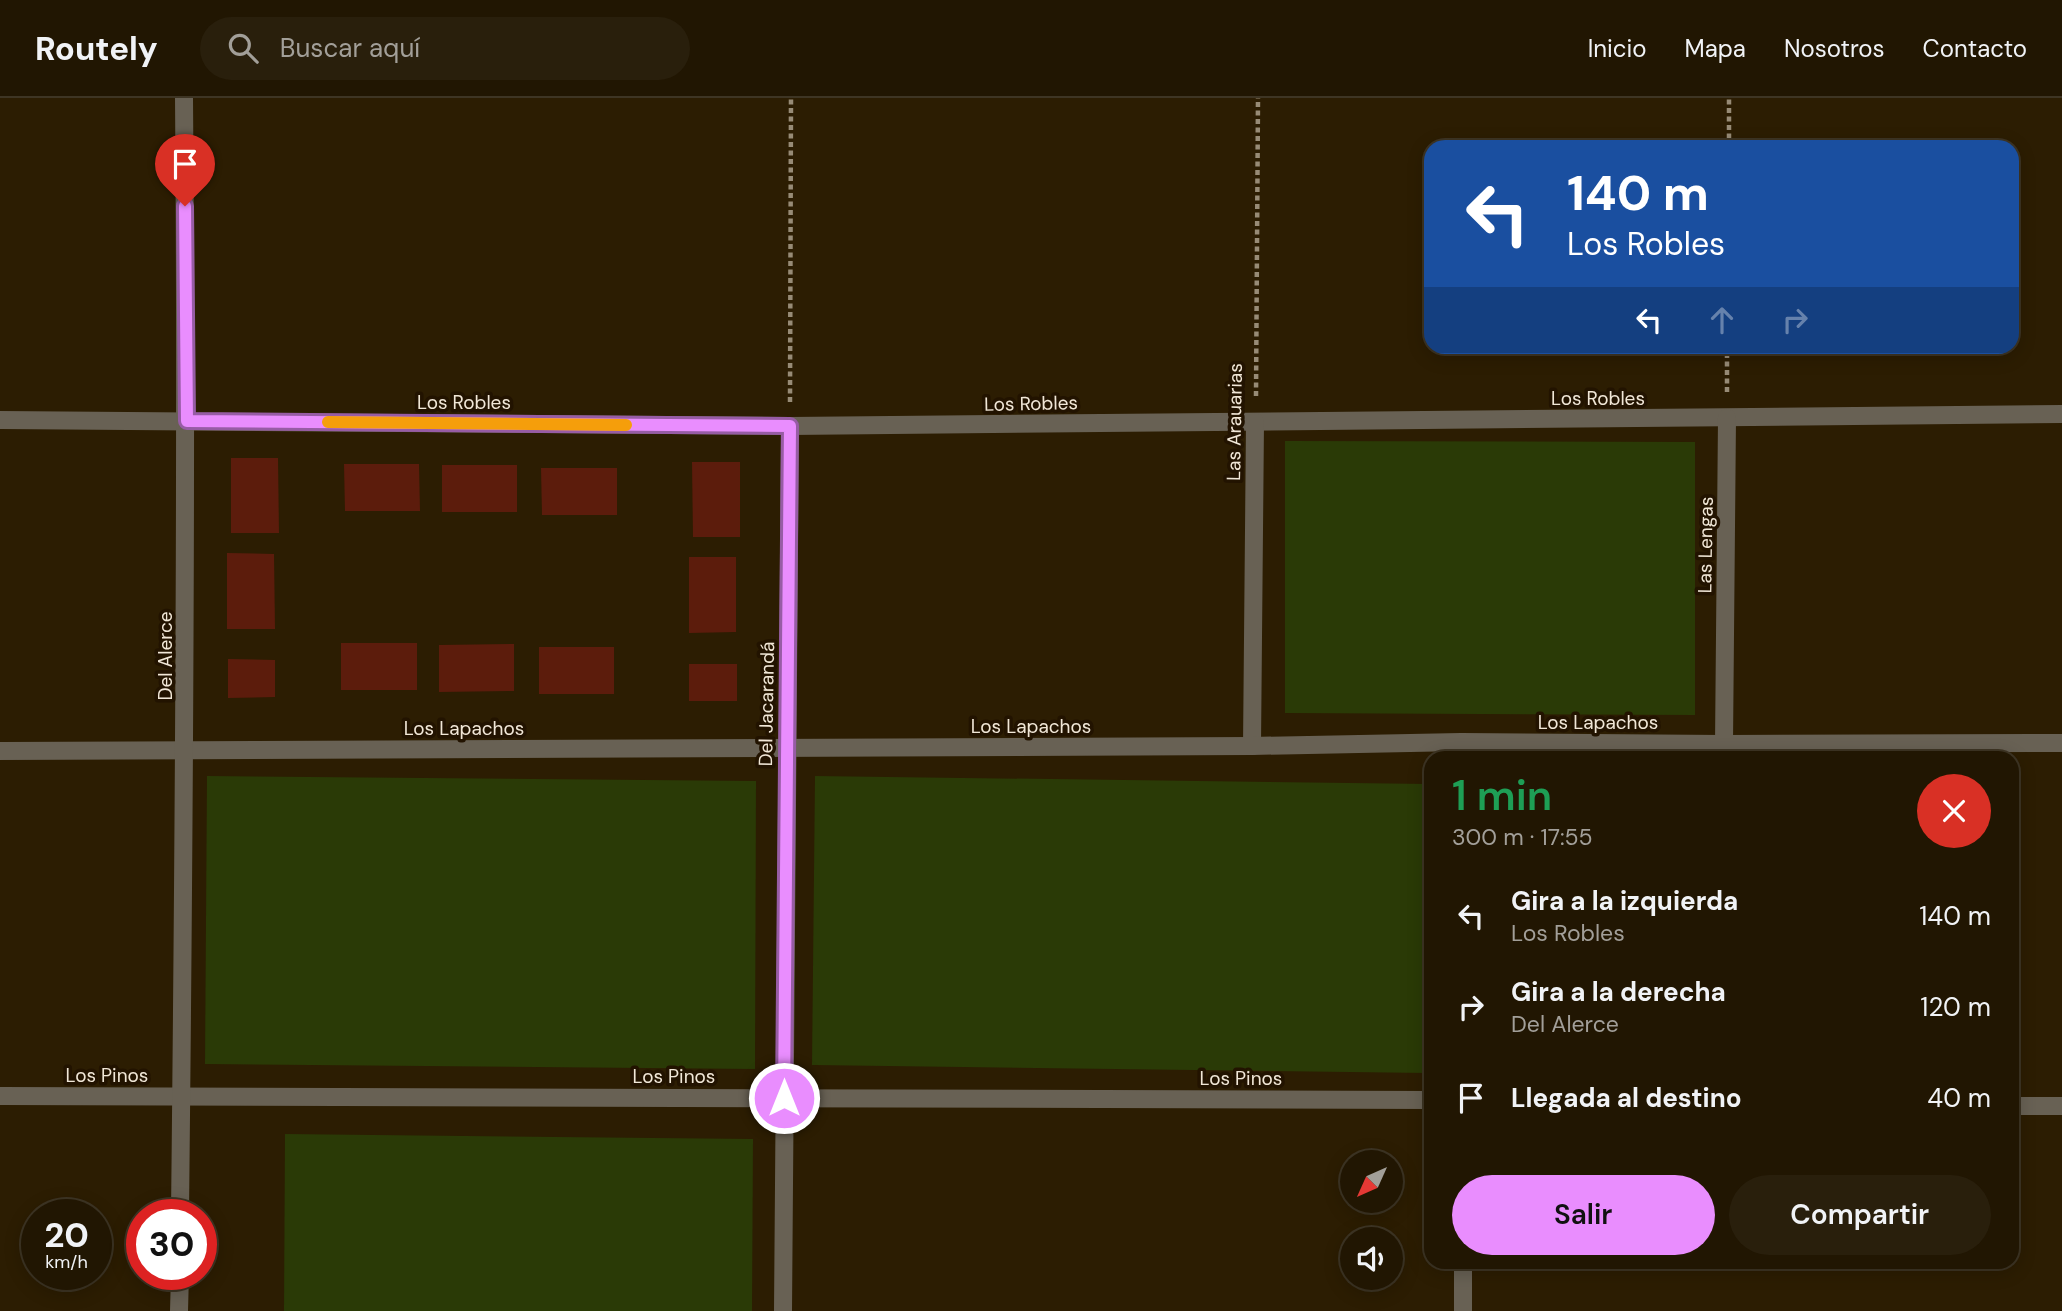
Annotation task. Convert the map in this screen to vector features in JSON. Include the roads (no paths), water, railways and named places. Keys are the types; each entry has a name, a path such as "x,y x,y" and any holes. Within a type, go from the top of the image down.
{"street":[{"name":"Del Alerce","path":"180,1199 186,750 184,98"},
{"name":"Los Robles","path":"0,420 790,426 2062,414"},
{"name":"Las Lengas","path":"1724,744 1727,418"},
{"name":"Las Arauarias","path":"1252,746 1255,422"},
{"name":"Del Jacarandá","path":"783,1311 790,426"},
{"name":"Los Lapachos","path":"0,751 1252,746 1461,750 1724,744 2062,743"},
{"name":"Los Pinos","path":"0,1096 1424,1100"},
{"path":"2019,1105 2062,1106"},
{"path":"1463,1269 1463,1311"},
{"path":"179,1311 180,1290"}]}
